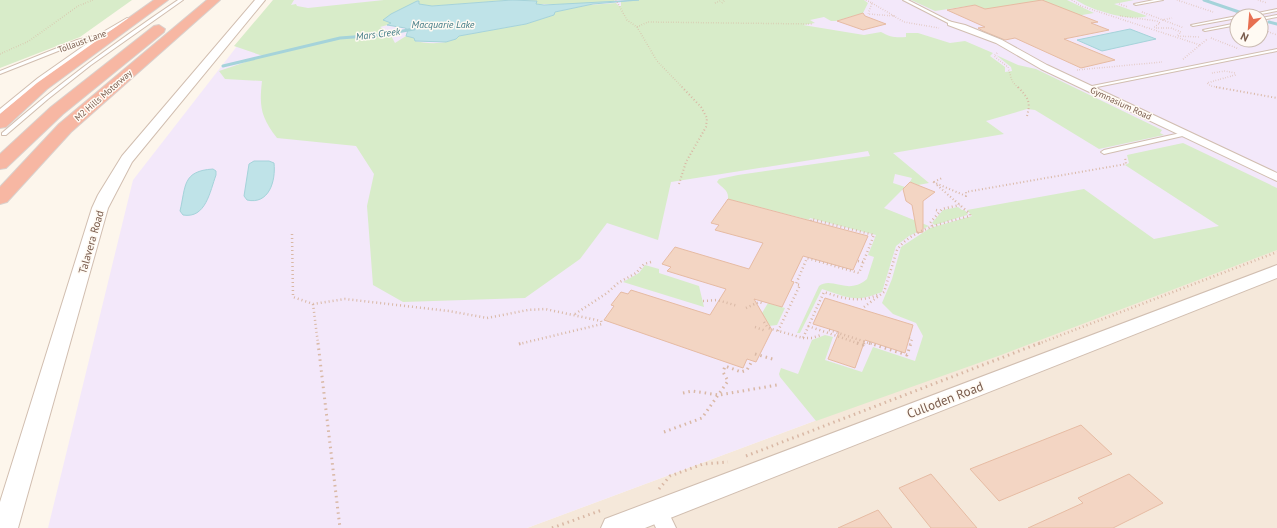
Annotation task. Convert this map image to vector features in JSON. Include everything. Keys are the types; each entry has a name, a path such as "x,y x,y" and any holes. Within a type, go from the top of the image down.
{"highway":[{"path":"2,128 42,86 160,0"},
{"name":"M2 Hills Motorway","path":"0,164 22,141 57,110 107,68 194,0"},
{"name":"M2 Hills Motorway","path":"0,198 65,128 214,0"}],"street":[{"name":"Talavera Road","path":"5,528 100,208 110,185 127,159 260,0"},
{"name":"Gymnasium Road","path":"948,26 1025,62 1044,67 1057,73 1185,134 1216,152 1277,178"},
{"name":"Culloden Road","path":"610,518 661,510 1277,271"}],"lane":[{"name":"Tollaust Lane","path":"0,73 58,49 107,32 160,0"},
{"path":"2,128 124,38 181,0"},
{"name":"Gymnasium Road","path":"905,0 948,26"},
{"path":"1136,4 1161,0"},
{"path":"1193,25 1229,18"},
{"path":"1205,30 1229,26"},
{"path":"0,112 58,65 107,32"},
{"path":"151,35 174,34"},
{"path":"1087,88 1277,50"},
{"path":"1104,152 1185,134"}],"path":[{"path":"0,54 29,41 78,6 93,0"},
{"path":"715,3 722,0"},
{"path":"722,3 725,0"},
{"path":"866,0 898,17 904,22 948,26"},
{"path":"1072,0 1081,6 1177,36 1200,45"},
{"path":"1177,0 1219,15"},
{"path":"617,1 627,20 637,27 657,61 701,107 707,118 706,127 686,162 679,184"},
{"path":"872,4 868,14 882,14 898,17"},
{"path":"1112,15 1157,21 1172,18"},
{"path":"1152,28 1160,24 1157,21"},
{"path":"637,27 648,22 813,24"},
{"path":"1152,28 1178,30 1181,32 1177,36"},
{"path":"1177,36 1198,36 1206,39 1184,57 1182,61"},
{"path":"991,50 997,53 994,56 1008,67 1012,81 1026,96 1030,105 1027,116"},
{"path":"1184,57 1202,64 1211,69 1209,71 1211,72 1217,73 1225,71 1235,73 1235,75 1207,83 1211,86 1277,98"},
{"path":"1057,73 1168,62"},
{"path":"933,182 966,196 966,192 1126,164 1128,162 1124,155 1127,154"},
{"path":"933,182 942,178"},
{"path":"864,307 884,292 899,246 932,226 970,216 970,214 933,182"},
{"path":"932,226 930,223 942,209 960,205"},
{"path":"936,210 940,211"},
{"path":"778,331 800,285 796,284 807,258 859,273 874,235 811,220"},
{"path":"292,234 293,297 313,304 345,299 449,311 487,318 537,309 555,310 601,321 602,324 519,344"},
{"path":"741,457 1277,252"},
{"path":"858,261 863,262"},
{"path":"576,314 607,293 618,283 636,273 644,264 651,262"},
{"path":"803,338 824,292 847,299 862,301 884,292"},
{"path":"703,301 717,300 738,306"},
{"path":"746,308 759,302 762,303"},
{"path":"313,304 340,528"},
{"path":"764,322 768,328 803,338 812,338 821,335"},
{"path":"808,326 907,355 912,339 910,338"},
{"path":"755,327 766,331"},
{"path":"829,330 838,335"},
{"path":"755,354 776,360"},
{"path":"664,432 702,418 728,381 723,372 725,366 741,372 747,370 752,360"},
{"path":"683,392 719,394 777,385"},
{"path":"661,510 670,476 703,464 726,463 734,460"},
{"path":"552,528 610,518"}],"shaded area":[{"path":"273,0 1277,0 1277,249 527,528 48,528 133,180"},
{"path":"1277,249 1277,528 527,528"}],"green space":[{"path":"0,0 132,0 80,37 0,68"},
{"path":"273,0 294,0 291,5 296,4 297,6 308,8 384,0 512,0 432,6 413,4 391,14 391,24 380,27 389,32 395,43 406,36 415,38 415,41 431,43 450,41 459,36 526,24 554,15 555,12 589,5 616,3 621,6 621,2 639,0 864,0 868,3 863,13 836,21 831,21 824,17 810,20 815,23 803,25 864,35 881,32 890,36 906,37 906,33 918,33 950,43 965,41 993,53 990,56 1005,67 1005,72 1012,71 1011,67 996,55 1018,65 1036,69 1162,130 1160,133 1164,135 1099,149 1035,110 1027,109 986,121 1004,134 893,153 929,183 918,185 910,182 912,178 895,174 893,183 905,187 884,208 929,226 909,236 896,246 882,292 865,297 852,298 822,289 800,333 797,333 819,286 830,283 853,286 860,284 867,279 874,257 868,255 876,235 810,218 809,220 728,199 726,191 717,182 719,179 738,175 870,156 868,151 671,182 658,240 607,223 580,259 525,298 403,302 373,285 367,206 374,174 356,146 277,138 267,124 262,111 262,81 225,79 219,71 263,56 234,46"},
{"path":"512,0 615,1 578,4 536,4 537,1"},
{"path":"911,0 1067,0 1094,13 1064,18 985,9 975,5 935,11"},
{"path":"1076,0 1134,0 1114,4 1147,16 1131,17 1111,14 1091,8"},
{"path":"1183,143 1277,188 1277,250 1001,355 816,421 780,377 779,374 781,368 798,374 812,340 825,335 833,337 825,360 862,372 873,347 915,361 923,336 916,323 893,314 882,303 892,279 901,247 930,228 972,216 967,210 1084,189 1154,239 1219,226 1125,165 1129,163 1127,155"},
{"path":"958,207 968,213 967,215 935,225 932,223 943,210"},
{"path":"645,265 659,269 659,273 699,286 704,307 623,282 639,273"},
{"path":"768,303 785,308 777,325 769,326 762,313"}],"water":[{"name":"Macquarie Lake","path":"512,0 537,1 536,4 544,5 639,0 593,4 555,12 554,15 526,24 459,36 456,39 446,42 415,41 414,38 406,36 408,30 405,28 387,25 391,23 383,20 391,14 417,1 419,1 419,4 432,6"},
{"path":"1130,29 1156,39 1102,51 1077,40"},
{"path":"254,161 269,161 274,163 274,177 270,190 261,199 255,201 247,200 244,196 249,164"},
{"path":"213,169 216,171 216,175 206,202 197,213 183,215 180,211 187,181 196,173 203,170"}],"building":[{"path":"1042,0 1098,22 1091,23 1109,30 1064,39 1115,60 1081,68 1015,38 1005,40 983,31 978,28 985,27 947,10 975,5 985,9"},
{"path":"863,13 865,16 886,24 863,30 837,21"},
{"path":"910,182 935,192 923,201 923,232 917,233 912,205 906,201 903,189"},
{"path":"728,199 868,236 853,270 803,256 791,281 794,282 782,307 754,299 772,330 756,362 747,359 743,368 604,320 614,306 611,305 621,292 628,294 631,290 710,315 726,289 667,271 671,267 662,264 675,247 749,269 763,243 715,230 719,225 711,223"},
{"path":"825,298 913,325 905,353 865,340 855,368 828,359 839,332 813,324"},
{"path":"1081,425 1112,454 999,501 970,469"},
{"path":"931,474 977,528 931,528 899,488"},
{"path":"1129,474 1163,503 1113,528 1028,528 1083,503 1078,498"},
{"path":"878,510 892,528 838,528"}],"waterway":[{"path":"1204,0 1229,9"},
{"path":"1269,22 1277,24"},
{"name":"Mars Creek","path":"223,66 340,38 380,35 414,29"}]}
